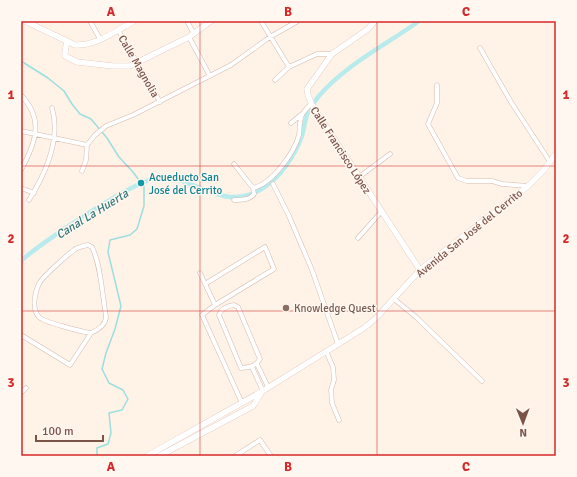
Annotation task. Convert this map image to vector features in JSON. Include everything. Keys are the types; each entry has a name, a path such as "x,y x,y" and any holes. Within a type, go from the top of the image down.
{"street":[{"path":"27,21 75,45 81,45 100,40 134,21"},
{"name":"Calle Magnolia","path":"90,21 100,40"},
{"path":"187,21 191,35 210,76"},
{"path":"68,41 65,56 77,62 113,66 130,66 191,35 211,21"},
{"path":"261,21 289,67"},
{"path":"82,171 86,160 87,145 95,135 106,126 133,116 231,65 270,37 298,21"},
{"name":"Calle Francisco López","path":"375,21 368,29 332,54 307,89 308,95 312,105 420,270"},
{"name":"Calle Magnolia","path":"118,30 160,102"},
{"path":"480,48 511,102 550,162"},
{"path":"274,80 289,67 317,54 332,54"},
{"path":"437,85 437,103 428,124 458,178 466,181 492,181 502,184 528,186"},
{"path":"21,95 33,113 36,134 31,150 21,170"},
{"path":"291,123 312,105"},
{"path":"29,200 34,193 51,156 54,139 55,118 52,108"},
{"path":"234,200 252,197 254,191 274,175 292,151 299,135 302,113"},
{"path":"21,131 87,145"},
{"path":"359,177 390,154"},
{"name":"Avenida San José del Cerrito","path":"147,456 264,390 364,328 376,318 420,270 528,186 556,154"},
{"path":"234,164 254,191"},
{"path":"273,184 289,216 312,270 338,344"},
{"path":"21,188 34,193"},
{"path":"358,238 381,212"},
{"path":"21,335 70,365 91,333 98,330 103,325 106,319 101,282 95,253 92,247 88,245 74,250 41,281 36,296 35,312 42,320 91,333"},
{"path":"205,284 265,247 274,269 215,305 202,315 242,402"},
{"path":"200,273 215,305"},
{"path":"394,299 416,317 482,380"},
{"path":"234,305 238,307 260,359 257,364 252,367 241,368 219,315 226,306 234,305"},
{"path":"326,351 333,367 334,380 331,390 332,403 339,420"},
{"path":"257,364 264,390"},
{"path":"252,367 264,390"},
{"path":"21,393 26,388"},
{"name":"Avenida San José del Cerrito","path":"253,406 264,390"},
{"path":"159,456 253,406 254,400 249,398"},
{"path":"237,455 260,440 271,456"}],"waterway":[{"name":"Canal La Huerta","path":"21,261 48,240 90,212 133,187 150,180 162,177 176,179 212,193 236,197 249,195 263,188 276,178 287,165 302,136 308,112 318,97 353,65 419,21"},
{"path":"21,61 48,78 64,91 80,114 91,119 107,138 119,157 144,187 144,206 137,229 130,235 110,240 108,252 121,306 102,369 109,383 123,390 128,399 122,410 109,413 111,433 108,444 97,448 97,456"}],"place":[{"name":"Acueducto San José del Cerrito","path":"141,183"},
{"name":"Knowledge Quest","path":"286,308"}]}
